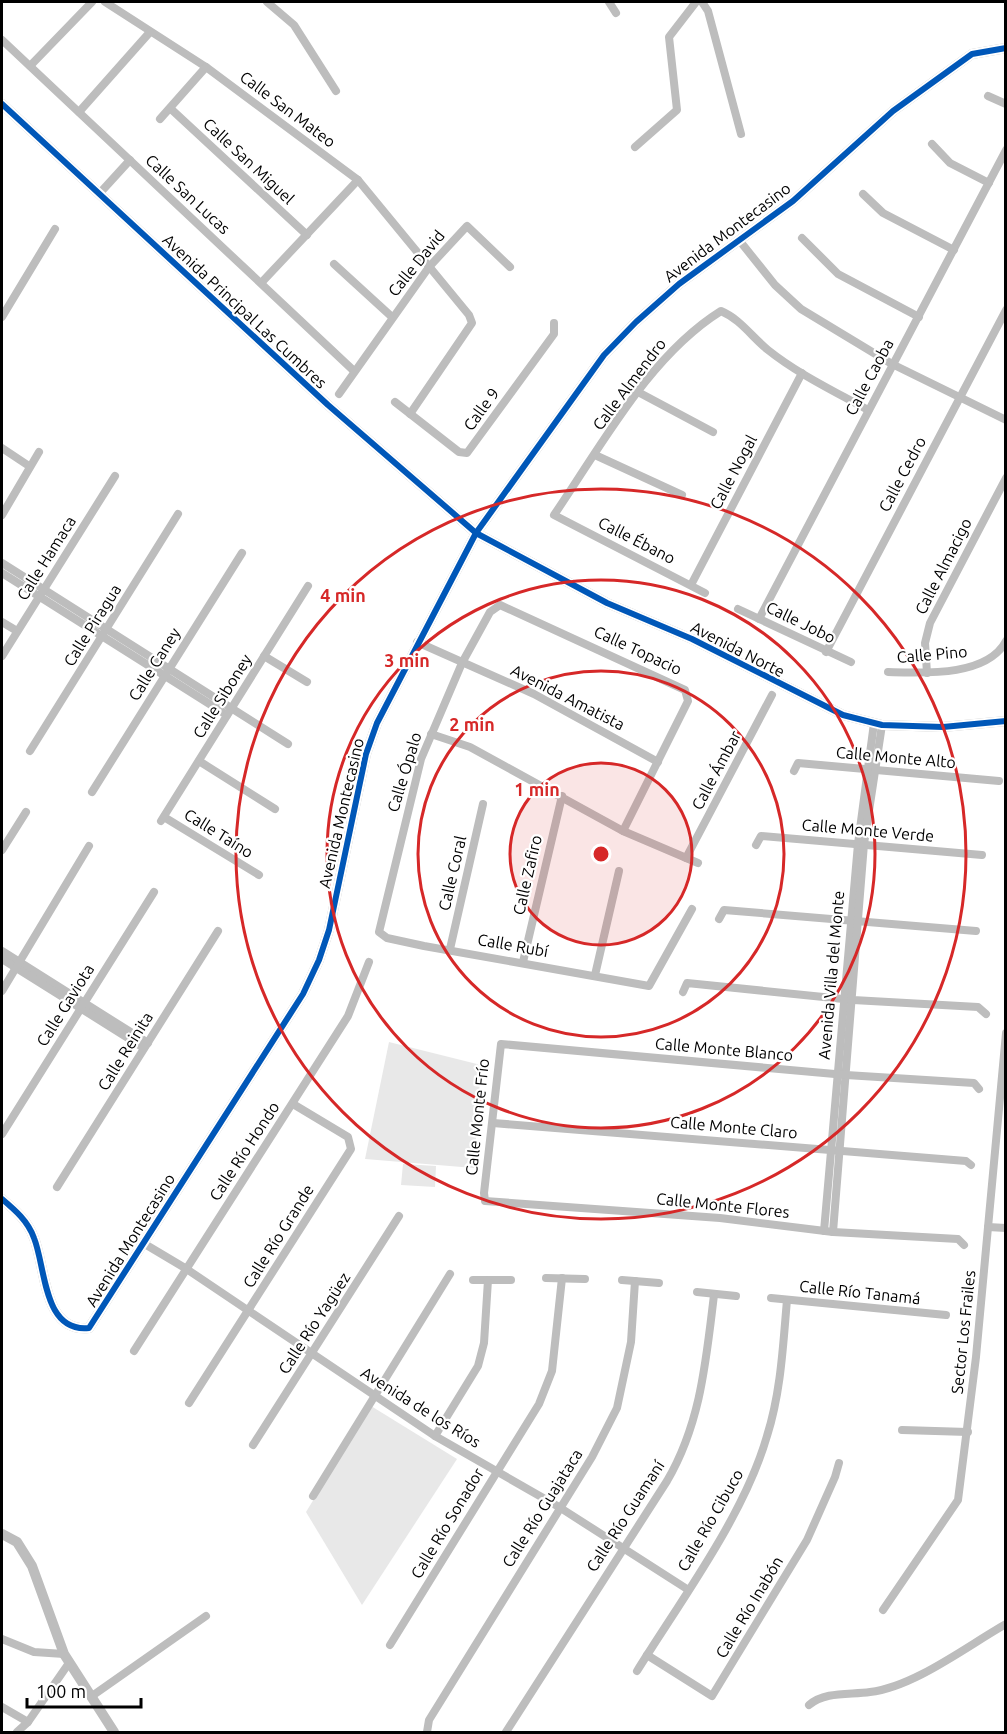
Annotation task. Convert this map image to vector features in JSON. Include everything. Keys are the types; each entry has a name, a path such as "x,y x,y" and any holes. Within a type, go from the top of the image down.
{"street":[{"path":"30,66 92,2"},
{"name":"Calle San Mateo","path":"105,2 207,67 358,180 470,315 472,323 410,414"},
{"path":"267,2 294,25 336,91"},
{"path":"609,2 616,13"},
{"path":"635,147 677,110 669,37 696,2"},
{"path":"702,2 711,21 741,134"},
{"path":"79,112 150,32"},
{"name":"Calle San Lucas","path":"2,40 262,282 354,371"},
{"name":"Avenida Montecasino","path":"2,1199 18,1213 28,1226 42,1261 54,1310 63,1324 76,1329 89,1328 303,994 319,960 329,930 372,737 417,642 476,532 604,356 636,322 679,284 793,201 902,104 972,54 1005,48"},
{"path":"160,119 207,67"},
{"path":"988,96 1005,104"},
{"name":"Avenida Principal Las Cumbres","path":"2,104 328,405 476,532"},
{"name":"Calle San Miguel","path":"171,109 307,235"},
{"path":"932,144 950,163 988,183"},
{"name":"Calle Caoba","path":"759,619 1005,150"},
{"path":"99,194 130,160"},
{"path":"262,282 358,180"},
{"path":"863,194 883,213 954,250"},
{"name":"Calle David","path":"339,394 392,316 429,267 467,226 510,267"},
{"path":"2,317 55,229"},
{"path":"802,237 838,274 919,317"},
{"path":"740,240 775,285 801,309 891,364 1005,420"},
{"path":"334,264 392,316"},
{"name":"Calle Cedro","path":"826,652 1005,310"},
{"name":"Calle Almendro","path":"554,515 638,392 668,353 721,311 734,316 768,350 801,373 868,410"},
{"name":"Calle 9","path":"410,414 459,452 468,453 554,334 554,323"},
{"name":"Calle Nogal","path":"691,585 801,373"},
{"path":"638,392 713,432"},
{"path":"395,402 410,414"},
{"path":"2,448 29,466"},
{"path":"2,515 39,452"},
{"path":"595,455 682,495"},
{"name":"Calle Hamaca","path":"2,656 116,476"},
{"name":"Calle Almacigo","path":"927,673 925,643 930,623 1005,478"},
{"name":"Calle Piragua","path":"30,751 178,514"},
{"name":"Calle Ébano","path":"554,515 705,593"},
{"name":"Avenida Norte","path":"476,532 607,603 692,639 829,710 878,724 943,727 1005,722"},
{"name":"Calle Caney","path":"92,792 242,553"},
{"path":"2,563 41,593 104,633 229,712 288,744"},
{"path":"2,573 41,593"},
{"name":"Calle Siboney","path":"163,819 308,586"},
{"name":"Calle Ópalo","path":"379,927 414,781 431,734 462,663 490,612 500,605"},
{"name":"Calle Topacio","path":"500,605 683,688 688,701 623,831"},
{"name":"Calle Jobo","path":"738,609 851,662"},
{"path":"2,621 17,631"},
{"name":"Calle Pino","path":"888,672 927,673 979,665 992,658 1005,641"},
{"name":"Avenida Amatista","path":"417,642 534,694 658,762"},
{"path":"264,656 307,682"},
{"name":"Calle Ámbar","path":"686,858 772,695"},
{"name":"Avenida Villa del Monte","path":"829,1231 861,844 878,724"},
{"path":"431,734 470,747 623,831 698,863"},
{"path":"199,761 275,809"},
{"name":"Calle Monte Alto","path":"794,771 798,763 999,781"},
{"name":"Calle Zafiro","path":"523,962 562,796"},
{"name":"Calle Coral","path":"450,949 483,804"},
{"path":"2,850 26,812"},
{"name":"Calle Taíno","path":"163,819 259,875"},
{"name":"Calle Monte Verde","path":"756,845 760,836 982,855"},
{"path":"2,992 89,846"},
{"path":"596,975 619,871"},
{"name":"Calle Gaviota","path":"2,1134 154,892"},
{"name":"Calle Rubí","path":"379,927 379,932 387,938 649,986 692,909"},
{"path":"719,918 724,910 976,931"},
{"name":"Calle Reinita","path":"57,1187 218,931"},
{"path":"2,951 18,965 146,1045"},
{"path":"2,959 18,965"},
{"name":"Calle Río Hondo","path":"134,1350 348,1016 369,962"},
{"path":"683,992 687,983 848,1000 978,1007 986,1014"},
{"name":"Sector Los Frailes","path":"883,1610 958,1500 968,1432 1005,1033"},
{"name":"Calle Monte Blanco","path":"501,1044 842,1075 974,1083 979,1089"},
{"name":"Calle Monte Frío","path":"484,1193 494,1123 501,1044"},
{"name":"Calle Río Grande","path":"189,1403 351,1149 348,1137 293,1104"},
{"name":"Calle Monte Claro","path":"494,1123 764,1144 835,1153 966,1161 970,1166"},
{"name":"Calle Monte Flores","path":"484,1193 485,1201 720,1218 829,1231 958,1239 964,1245"},
{"name":"Calle Río Yagüez","path":"253,1445 399,1216"},
{"path":"988,1227 1005,1228"},
{"name":"Avenida de los Ríos","path":"143,1243 185,1268 435,1436 560,1507 687,1589"},
{"path":"313,1496 450,1274"},
{"path":"546,1278 585,1279"},
{"name":"Calle Río Sonador","path":"390,1645 538,1404 552,1371 562,1278"},
{"path":"473,1280 511,1280"},
{"path":"435,1436 478,1366 484,1343 488,1280"},
{"path":"622,1280 659,1283"},
{"name":"Calle Río Guajataca","path":"427,1732 429,1720 592,1457 617,1408 631,1342 635,1281"},
{"path":"697,1293 736,1296"},
{"name":"Calle Río Guamaní","path":"506,1732 667,1481 686,1446 705,1373 714,1295"},
{"name":"Calle Río Tanamá","path":"771,1298 946,1315"},
{"name":"Calle Río Cibuco","path":"637,1671 741,1501 757,1465 777,1398 787,1300"},
{"path":"902,1430 968,1432"},
{"name":"Calle Río Inabón","path":"647,1655 712,1696 807,1540 836,1477 839,1462"},
{"path":"2,1534 17,1542 32,1566 67,1658 114,1732"},
{"path":"92,1696 206,1616"},
{"path":"809,1705 839,1693 872,1692 910,1679 1005,1624"},
{"path":"2,1639 34,1652 67,1658"},
{"path":"16,1732 28,1722 67,1658"},
{"path":"2,1707 28,1722"}],"shaded area":[{"path":"389,1042 481,1065 474,1168 365,1159"},
{"path":"403,1164 436,1166 435,1187 401,1185"},
{"path":"371,1406 457,1459 362,1605 306,1512"}],"cycle path":[{"path":"2,1199 21,1216 31,1232 55,1310 63,1320 74,1327 89,1328 303,994 319,960 329,930 366,754 377,723 476,533 604,355 636,322 679,284 793,201 893,111 972,54 1006,48"},
{"path":"2,104 328,405 476,533 607,603 692,639 843,715 882,725 943,727 1006,721"}]}
